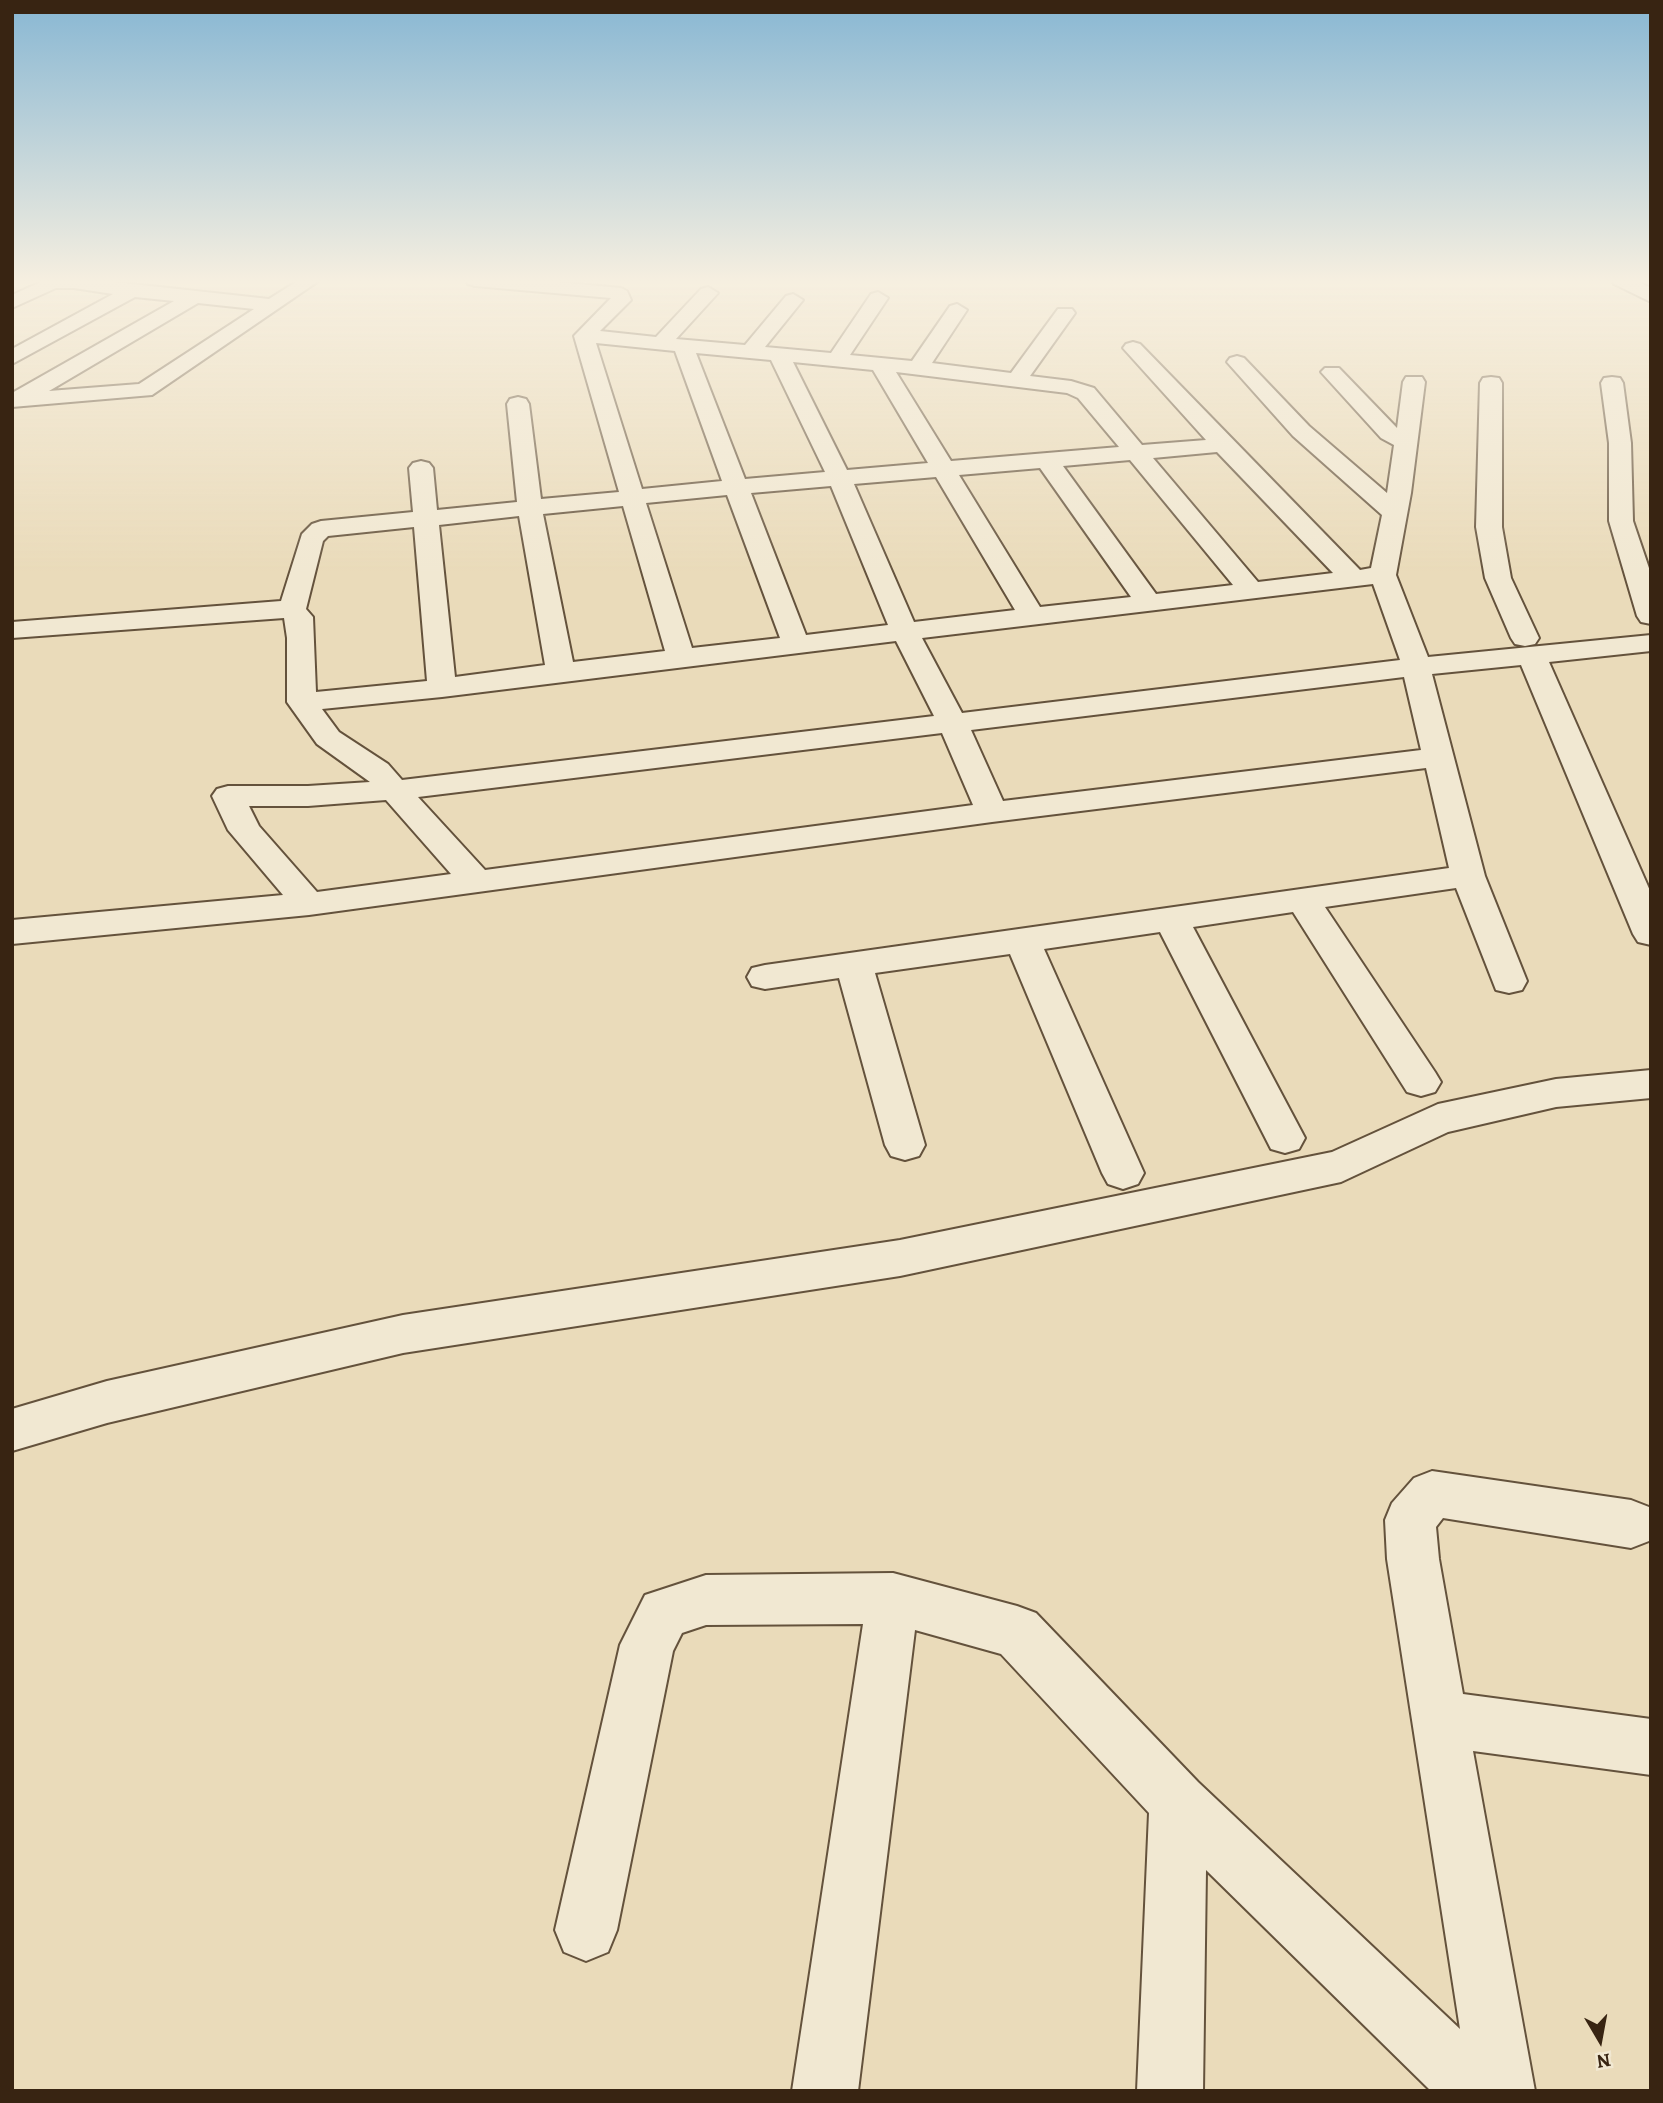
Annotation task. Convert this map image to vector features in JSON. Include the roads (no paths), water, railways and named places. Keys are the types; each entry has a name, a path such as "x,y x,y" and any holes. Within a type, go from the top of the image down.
{"street":[{"path":"14,401 54,378"},
{"path":"14,401 144,390 162,378"},
{"path":"597,378 681,659"},
{"path":"686,378 736,487 796,644"},
{"path":"790,378 840,479 905,632 947,712 992,812"},
{"path":"889,378 1032,616"},
{"path":"1010,378 1071,387 1086,393 1252,591"},
{"path":"1161,378 1223,445 1368,577 1414,659 1468,876 1509,981"},
{"path":"1252,378 1301,431 1395,513"},
{"path":"1338,378 1389,433 1406,443"},
{"path":"1368,577 1395,513 1414,382"},
{"path":"1492,383 1489,527 1498,578 1651,934"},
{"path":"1612,383 1620,443 1621,521 1651,616"},
{"path":"518,404 530,509 561,672"},
{"path":"292,610 313,534 321,529 736,487 1223,445"},
{"path":"1046,459 1149,603"},
{"path":"421,468 442,688"},
{"path":"302,702 442,688 1368,577"},
{"path":"12,630 292,610 299,617 302,702 328,738 386,780 476,881"},
{"path":"1528,647 1651,622"},
{"path":"309,904 244,830 228,796 308,796 386,780 1414,659 1528,647 1651,643"},
{"path":"12,932 309,904 992,812 1438,757"},
{"path":"765,977 1468,876"},
{"path":"1303,900 1421,1082"},
{"path":"1171,919 1284,1138"},
{"path":"1022,940 1123,1173"},
{"path":"854,965 905,1145"},
{"path":"12,1430 107,1402 403,1335 900,1258 1341,1166 1438,1119 1556,1093 1651,1084"},
{"path":"1502,2091 1413,1559 1410,1520 1432,1494 1631,1524"},
{"path":"825,2091 893,1598"},
{"path":"586,1930 646,1645 664,1613 706,1601 893,1598 1017,1632 1178,1802 1478,2091"},
{"path":"1440,1718 1651,1747"},
{"path":"1170,2091 1178,1802"}]}
